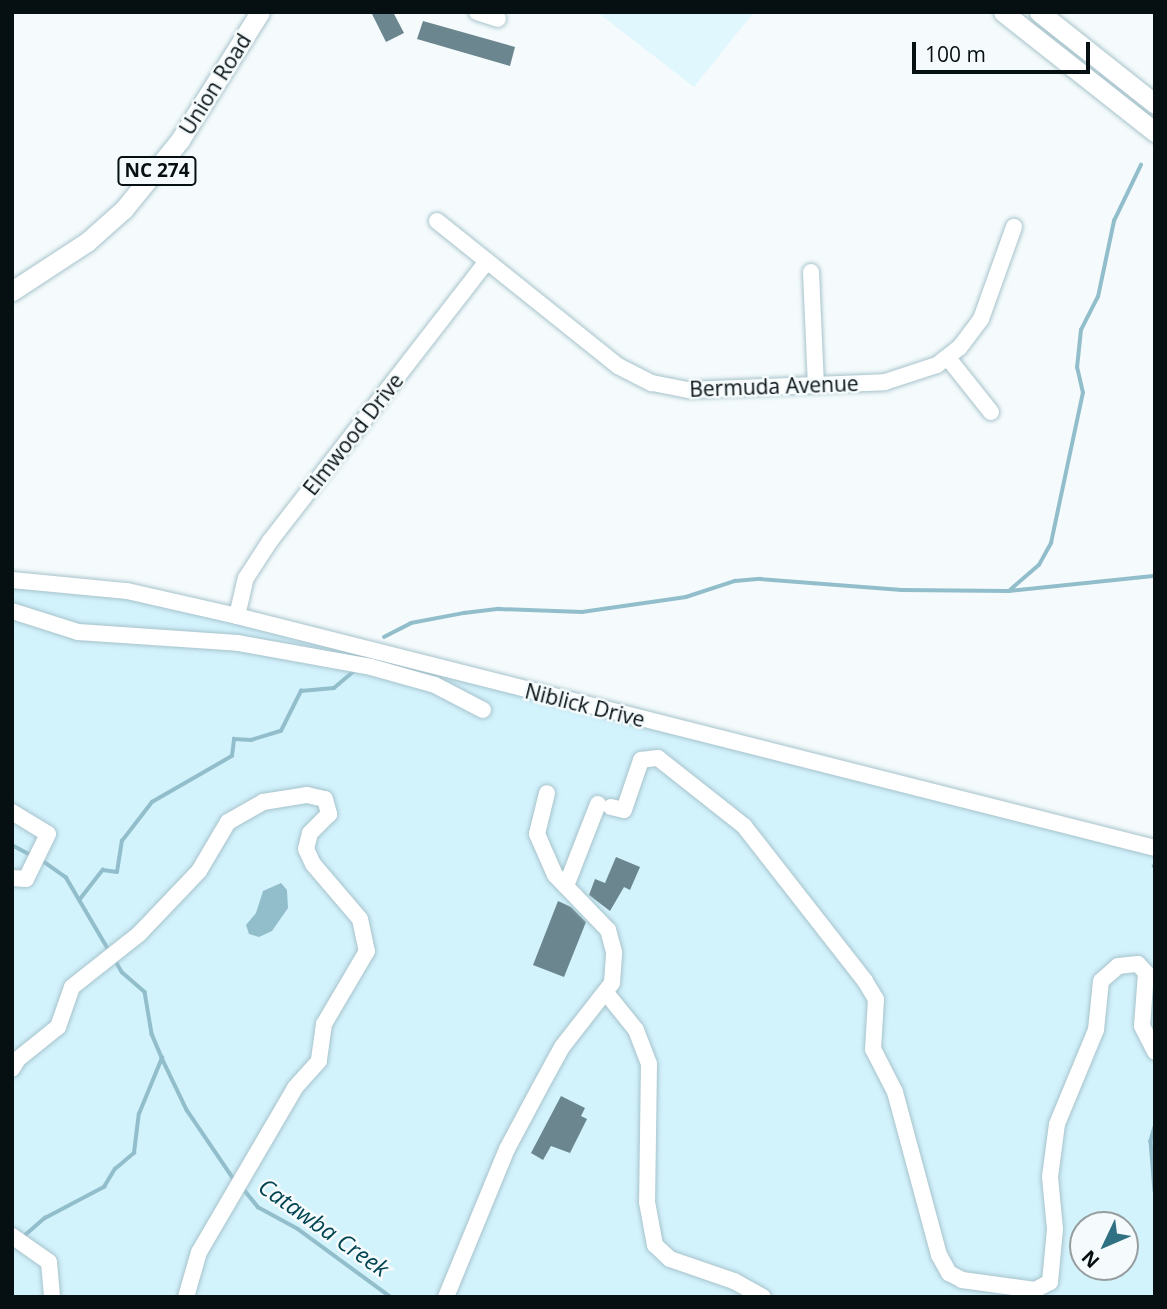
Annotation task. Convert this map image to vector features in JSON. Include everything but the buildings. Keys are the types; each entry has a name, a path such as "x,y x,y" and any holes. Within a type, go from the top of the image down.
{"main road":[{"name":"Union Road","path":"12,291 87,242 124,209 180,139 260,12"},
{"path":"1003,12 1155,132"},
{"path":"1039,12 1155,104"}],"street":[{"path":"477,12 498,19"},
{"name":"Bermuda Avenue","path":"438,221 604,356 652,383 689,390 897,380 948,358 981,319 1014,227"},
{"name":"Elmwood Drive","path":"237,616 246,579 270,541 487,261"},
{"path":"811,272 816,385"},
{"path":"948,358 991,412"},
{"name":"Niblick Drive","path":"12,580 127,591 237,616 1155,848"},
{"path":"12,611 78,632 238,643 371,667 435,685 483,710"},
{"path":"566,886 604,805 624,810 641,760 658,758 744,826 865,981 876,999 873,1048 895,1092 939,1255 949,1273 962,1280 1035,1290 1050,1282 1055,1229 1050,1177 1057,1124 1096,1030 1101,981 1118,966 1138,964 1146,973 1142,1026 1155,1052"},
{"path":"446,1297 507,1149 543,1080 574,1031 607,994 614,969 608,930 552,871 537,834 547,793"},
{"path":"12,1069 18,1059 58,1027 69,992 127,943 199,871 233,817 263,802 296,796 316,795 329,805 329,814 310,834 306,849 313,864 360,919 367,951 324,1024 319,1061 295,1088 199,1252 186,1297"},
{"path":"12,812 47,836 20,877"},
{"path":"607,994 636,1030 649,1064 647,1202 655,1245 670,1259 734,1281 763,1297"},
{"path":"12,1236 46,1258 54,1295"}],"shaded area":[{"path":"597,12 754,12 694,87"},
{"path":"12,583 127,595 1155,853 1155,1297 12,1297"},
{"path":"281,883 287,890 288,908 272,931 259,937 249,934 246,925 256,913 263,891"}],"waterway":[{"path":"1010,590 1039,565 1051,543 1083,393 1077,368 1081,330 1098,297 1114,221 1141,165"},
{"path":"384,637 411,623 464,613 499,609 582,612 686,597 735,581 760,579 902,590 1009,591 1155,576"},
{"path":"80,899 103,870 117,872 122,841 152,802 232,756 234,739 251,740 281,731 301,691 334,688 357,669"},
{"name":"Catawba Creek","path":"12,845 33,856"},
{"name":"Catawba Creek","path":"40,859 66,877 110,952"},
{"name":"Catawba Creek","path":"114,958 122,972 145,992 152,1034 162,1058 187,1110 236,1182"},
{"path":"24,1236 45,1218 104,1187 115,1169 134,1153 139,1114 162,1058"},
{"path":"1155,1127 1151,1141 1155,1191"},
{"name":"Catawba Creek","path":"242,1187 258,1207 298,1229 391,1297"}]}
